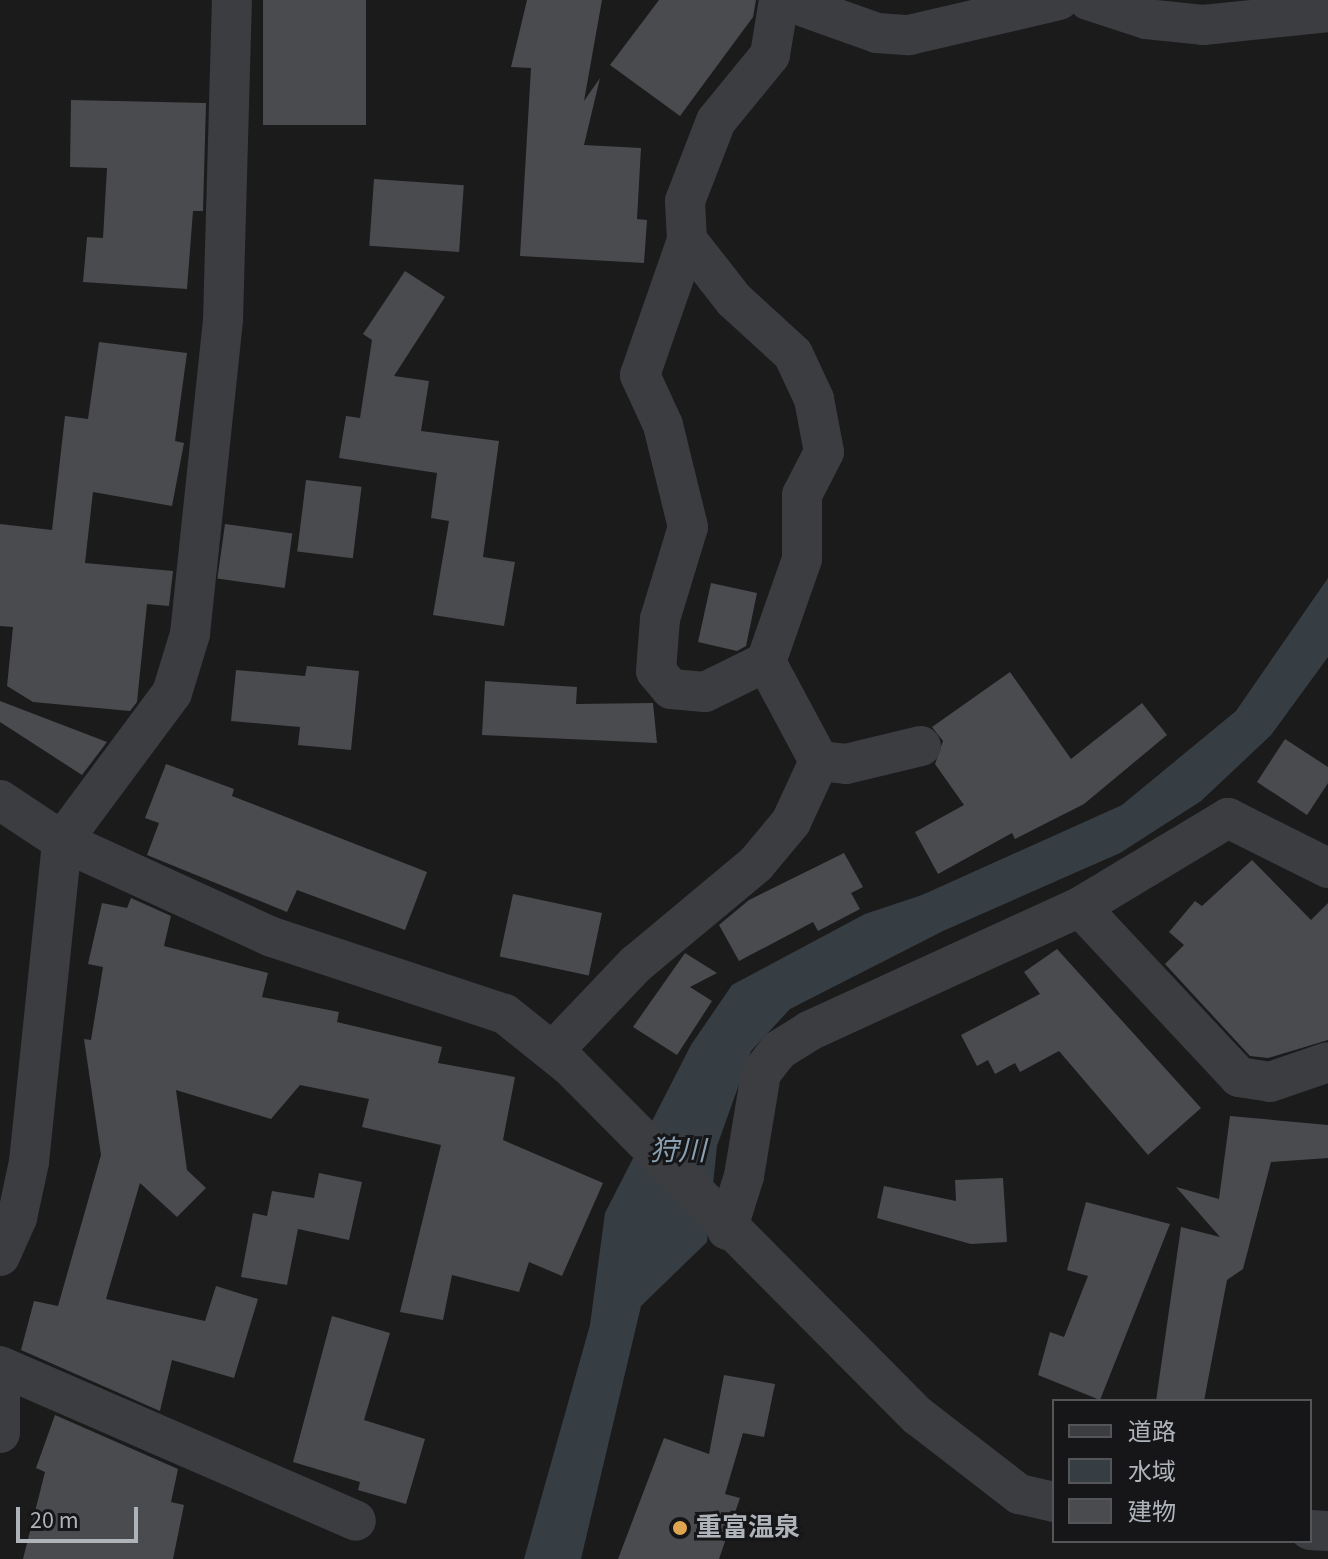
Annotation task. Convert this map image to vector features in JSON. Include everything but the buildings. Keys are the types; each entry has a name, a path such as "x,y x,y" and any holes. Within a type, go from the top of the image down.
{"street":[{"path":"0,1256 17,1218 29,1162 62,841 172,693 190,634 223,320 232,0"},
{"path":"687,240 734,300 793,354 814,399 824,452 802,495 802,559 766,662 705,692 671,689 656,671 660,619 688,527 663,425 640,375 687,240 685,201 716,121 770,55 802,3 877,33 909,35 1059,0"},
{"path":"1088,0 1146,19 1203,25 1328,12"},
{"path":"766,662 819,761"},
{"path":"819,761 846,764 921,746"},
{"path":"554,1050 636,964 756,864 791,822 819,761"},
{"path":"0,800 62,841 272,937 505,1014 554,1050 721,1223 918,1416 1019,1494 1052,1502"},
{"path":"721,1223 744,1176 761,1073 779,1050 1080,907 1228,818 1323,857"},
{"path":"1080,907 1239,1077 1270,1082 1328,1062"},
{"path":"0,1366 356,1521"}],"water":[{"name":"狩川","path":"1328,578 1328,657 1271,735 1201,801 1120,853 943,931 790,1009 751,1051 717,1146 707,1242 641,1306 581,1559 524,1559 590,1325 605,1213 691,1045 732,985 865,914 922,895 1122,805 1236,711"}],"place":[{"name":"重富温泉","path":"680,1528"}]}
